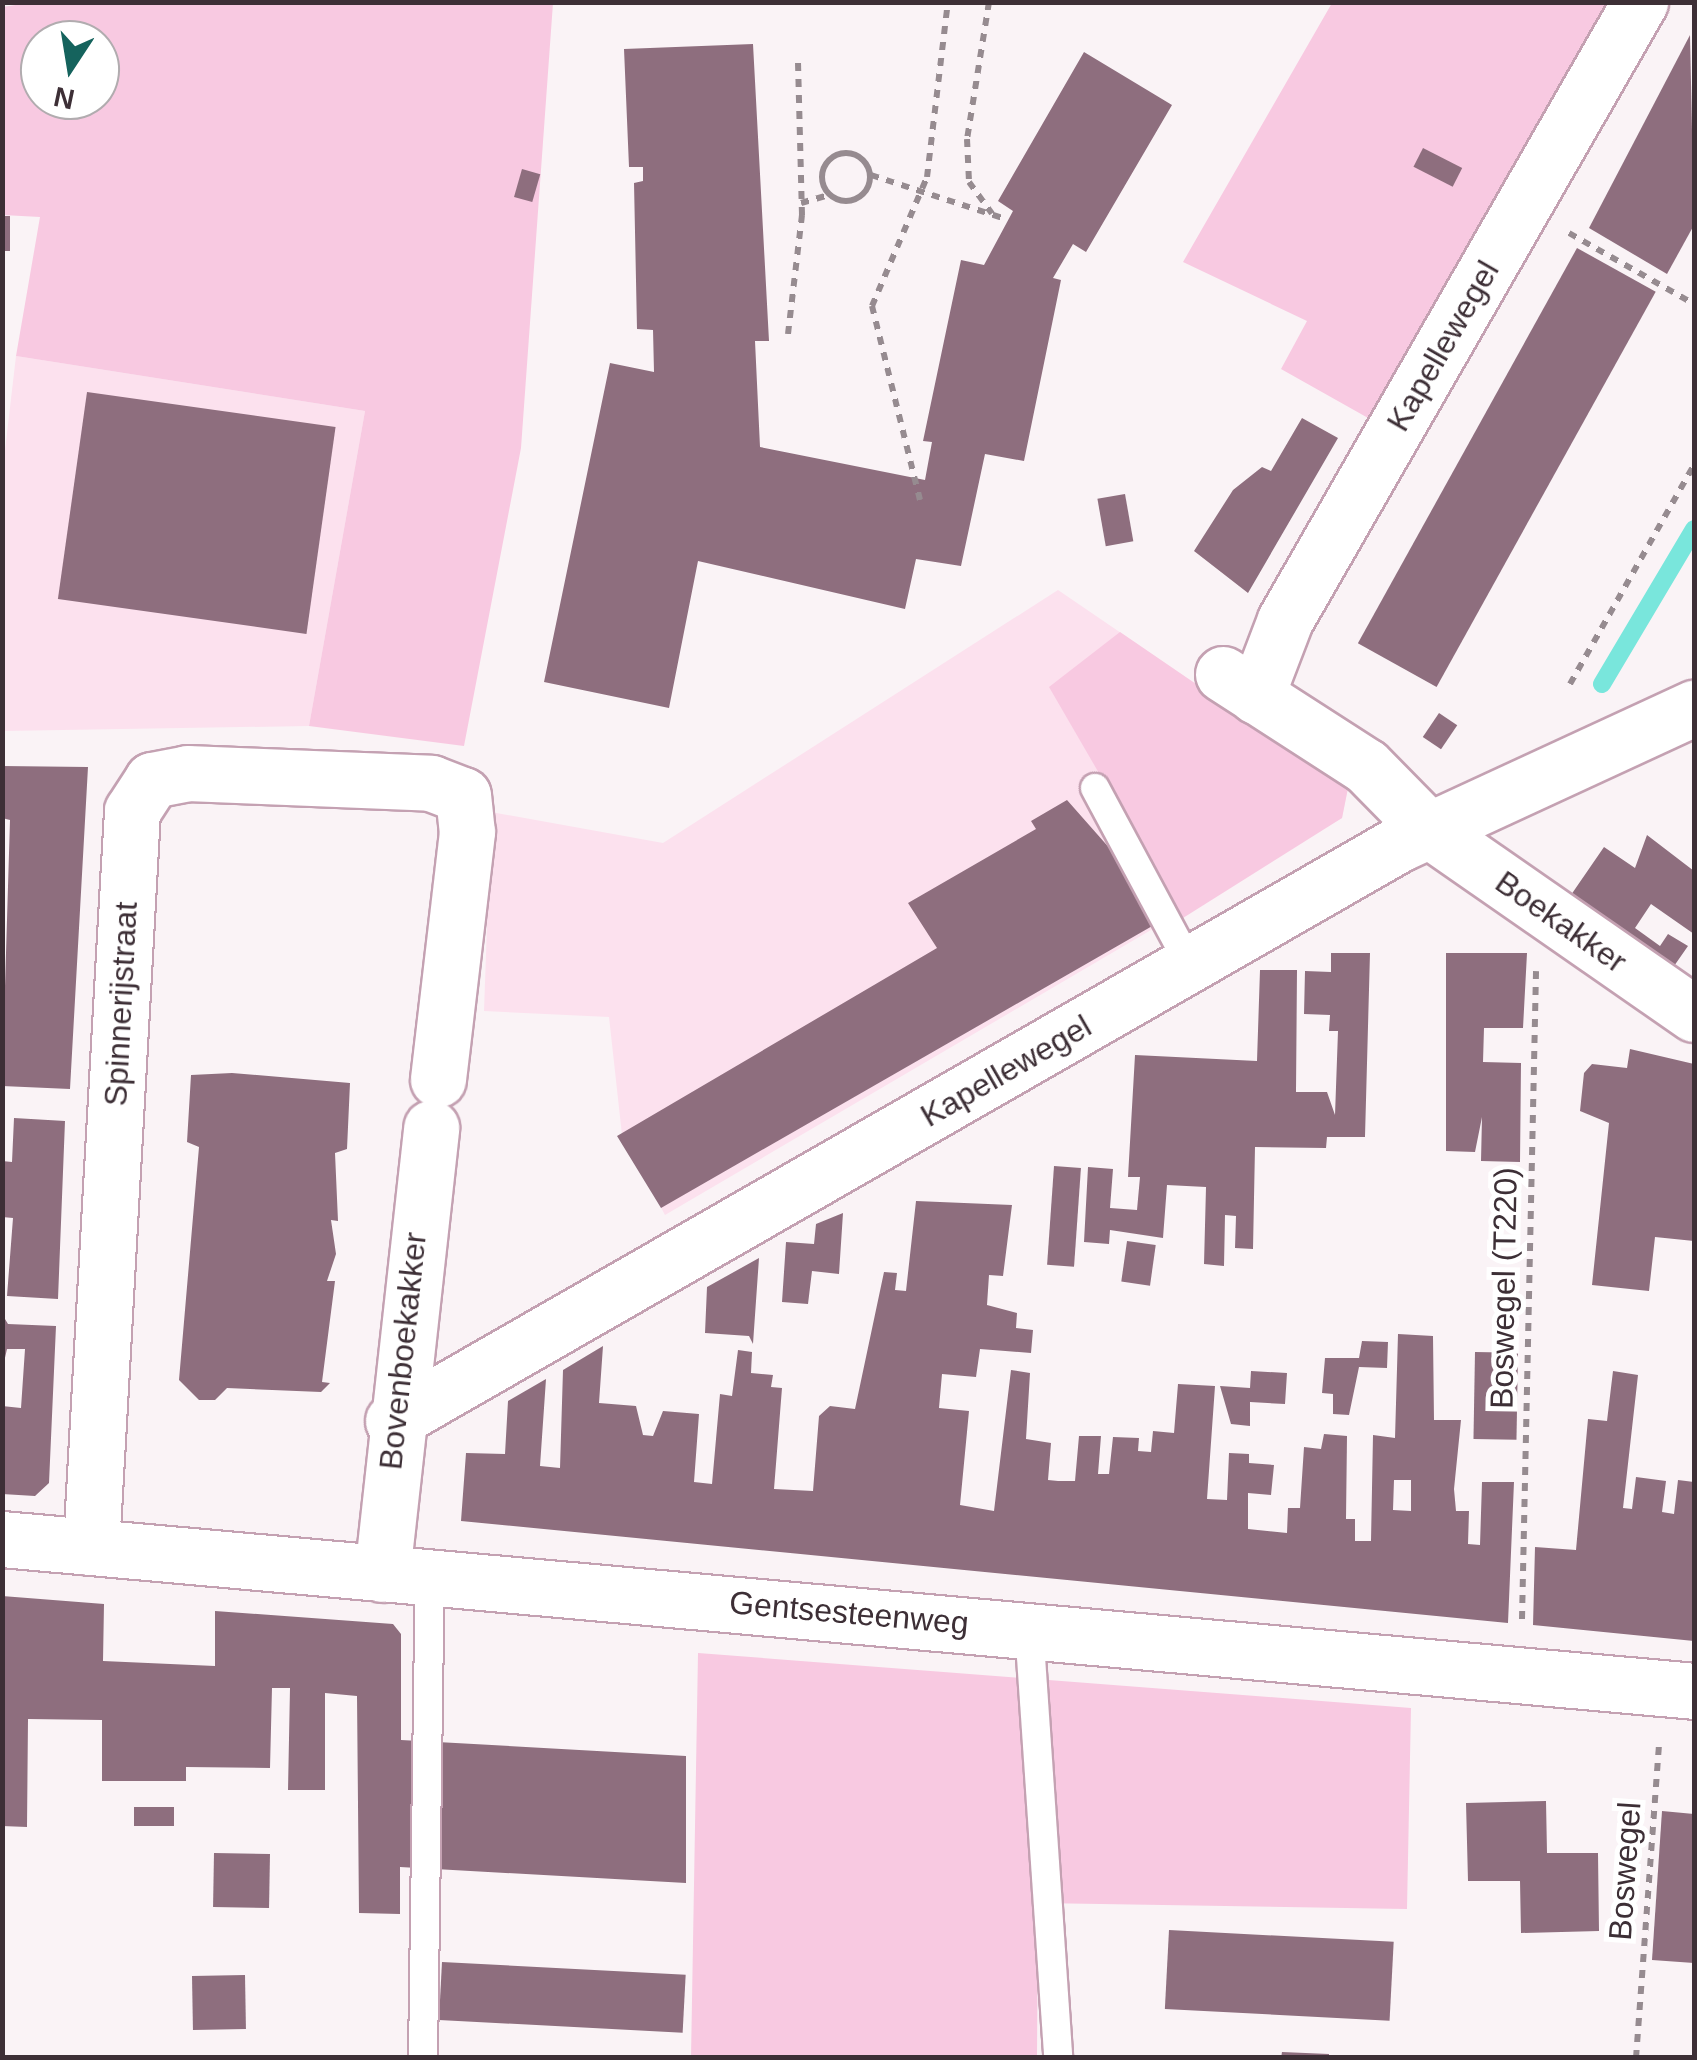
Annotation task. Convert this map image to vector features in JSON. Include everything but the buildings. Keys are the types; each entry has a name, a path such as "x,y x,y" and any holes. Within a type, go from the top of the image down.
{"street":[{"name":"Kapellewegel","path":"393,1421 1428,830 1366,766 1240,685 1285,620 1640,2"},
{"path":"1428,830 1694,708"},
{"name":"Spinnerijstraat","path":"91,1547 132,810 152,780 187,773 431,782 463,795"},
{"name":"Bovenboekakker","path":"406,1576 393,1421 467,832 463,795"},
{"name":"Boekakker","path":"1428,830 1694,1014"},
{"name":"Gentsesteenweg","path":"2,1539 1521,1672 1679,1690"}],"lane":[{"path":"1095,788 1190,965"},
{"path":"406,1576 423,2058"},
{"path":"1030,1628 1058,2058"}],"path":[{"path":"920,500 872,306 922,190 948,2"},
{"path":"989,2 967,139 969,182 992,214"},
{"path":"788,334 802,203 798,60"},
{"path":"828,195 822,180 832,157 856,155 871,175 1006,219"},
{"path":"802,203 828,195 856,200 871,175"},
{"path":"1523,207 1694,304"},
{"path":"1570,684 1694,466"},
{"name":"Boswegel (T220)","path":"1521,1672 1537,905"},
{"name":"Boswegel","path":"1636,2058 1679,1690"}],"shaded area":[{"path":"36,2 553,3 521,448 464,746 309,726 365,411 16,356 40,217 3,215 2,7"},
{"path":"1332,3 1616,3 1377,423 1281,369 1307,321 1183,262"},
{"path":"16,356 365,411 309,726 3,731 2,476"},
{"path":"1058,590 1348,788 1342,818 665,1215 622,1135 609,1017 484,1011 491,812 663,843"},
{"path":"1120,632 1348,788 1342,818 1183,918 1049,687"},
{"path":"698,1653 1411,1708 1407,1909 1038,1903 1037,2057 691,2058"}],"waterway":[{"path":"1602,684 1694,529"}]}
